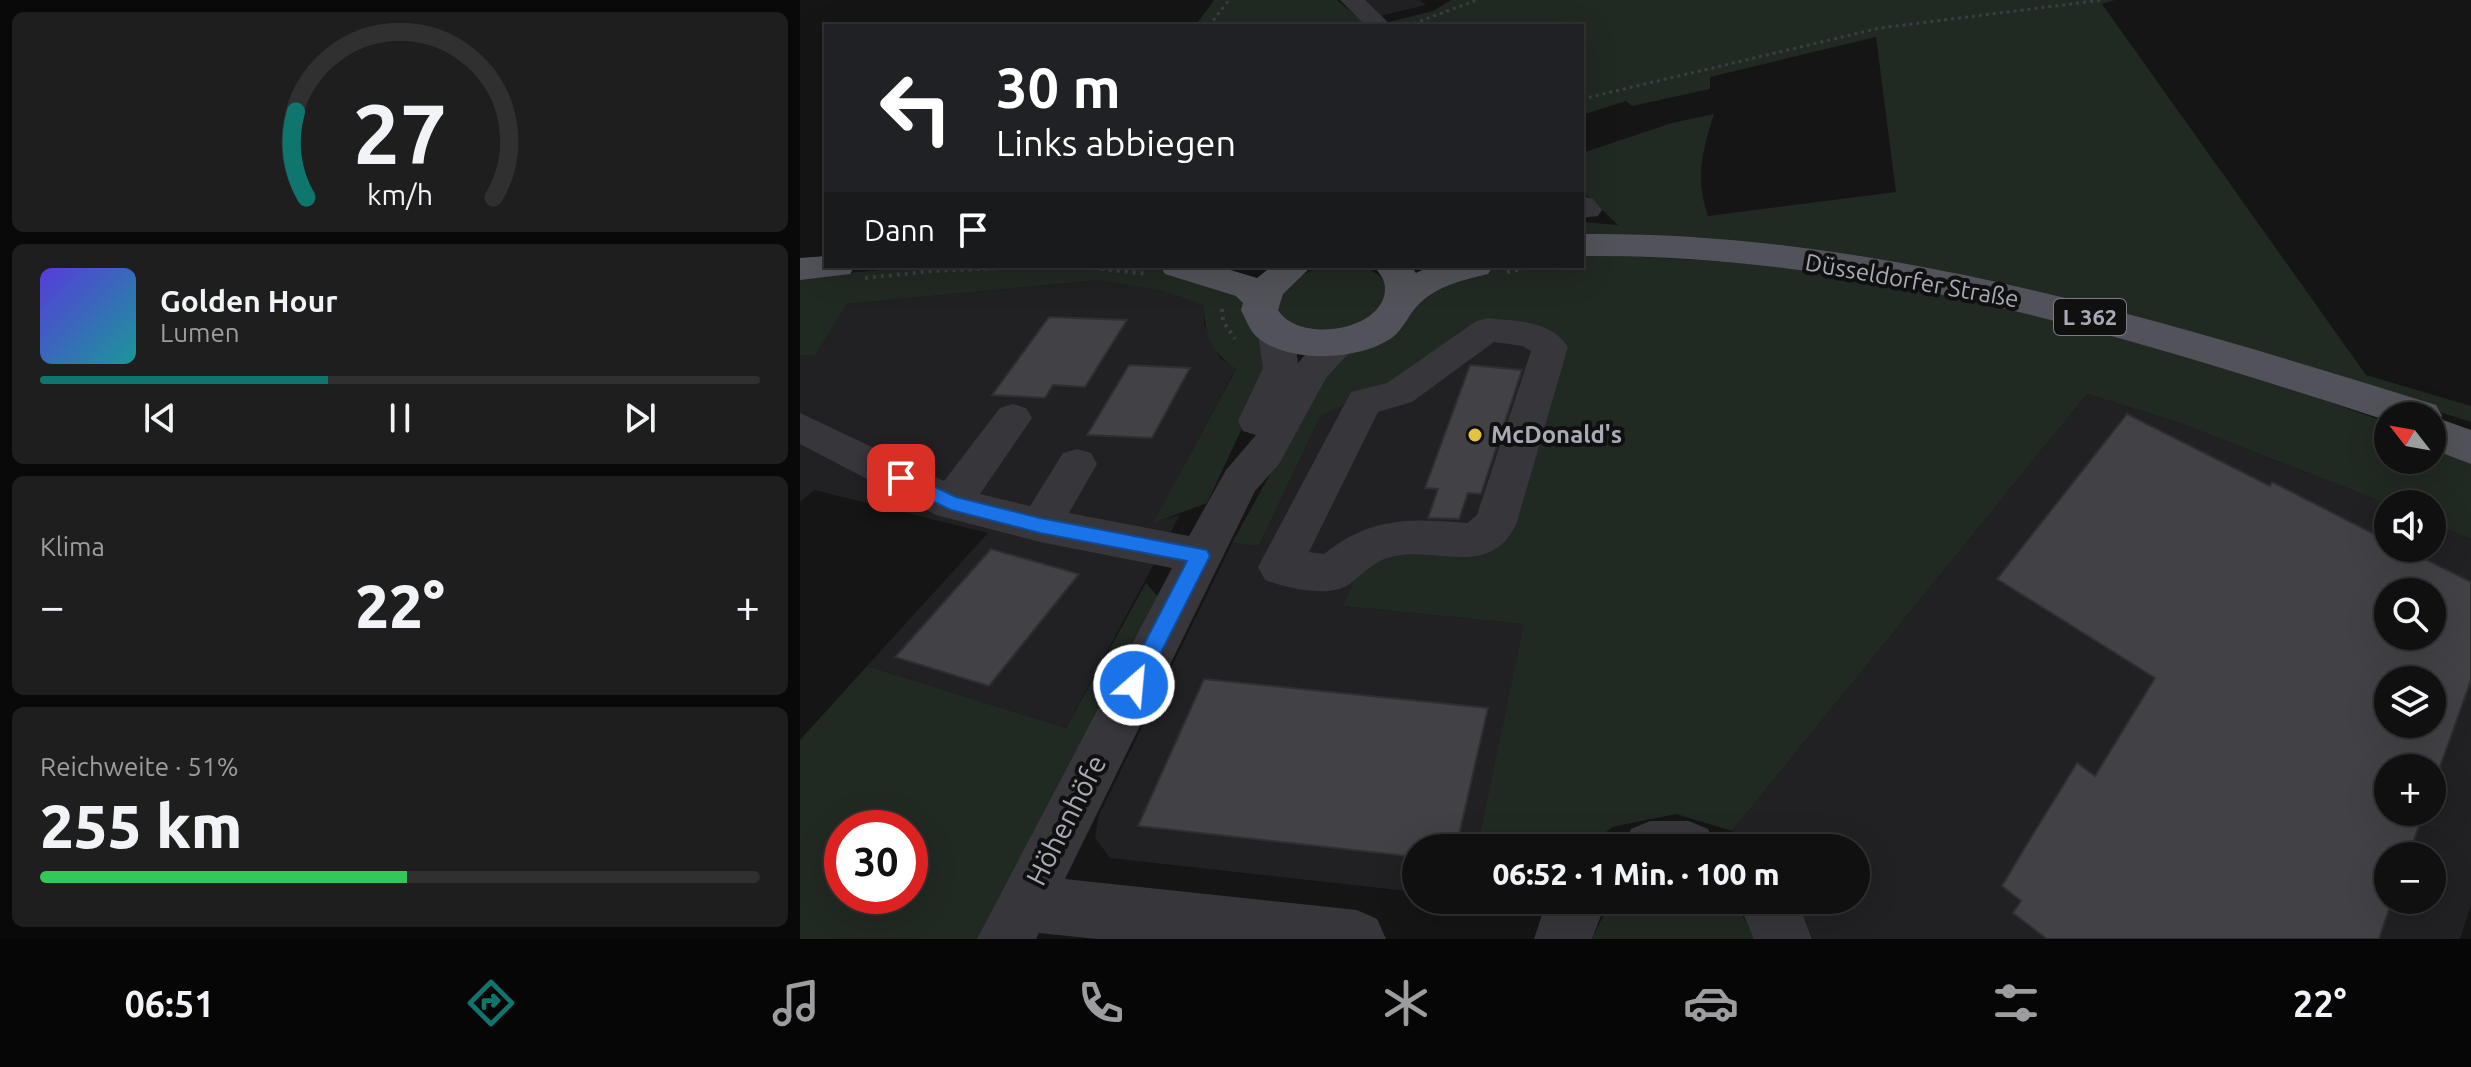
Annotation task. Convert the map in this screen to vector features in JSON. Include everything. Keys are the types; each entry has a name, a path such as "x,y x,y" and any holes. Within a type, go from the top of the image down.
{"main road":[{"name":"Düsseldorfer Straße","path":"1584,220 1676,247 1886,272 2020,299 2184,341 2376,402"},
{"path":"1184,268 1249,288 1261,299"},
{"path":"1291,268 1268,287 1261,299 1260,312 1265,324 1276,334 1305,343 1341,342 1382,324 1396,311 1397,274 1436,276 1467,268"},
{"path":"800,269 848,272"},
{"name":"Düsseldorfer Straße","path":"2327,387 2374,407"},
{"path":"2446,423 2471,431"},
{"path":"2446,438 2471,448"}],"street":[{"path":"1351,0 1378,24"},
{"path":"1487,330 1532,335 1550,347 1495,525 1474,541 1398,535 1355,551 1331,573 1280,567 1364,402 1399,393 1487,330"},
{"name":"Höhenhöfe","path":"1240,481 1244,451 1281,368 1276,334"},
{"name":"Höhenhöfe","path":"1341,342 1312,370 1265,453 1240,481 1015,921 1357,939"},
{"path":"951,503 1013,418"},
{"path":"800,427 951,503 1040,525 1200,556"},
{"path":"1040,525 1077,464"},
{"path":"1563,939 1571,914"},
{"path":"1775,914 1783,939"}],"path":[{"path":"1211,24 1229,0"},
{"path":"1411,24 1477,0"},
{"path":"1584,99 1880,28 2097,0"},
{"path":"848,272 1003,268"}],"shaded area":[{"path":"1214,0 1337,0 1366,24 1196,24"},
{"path":"1362,0 1420,0 1426,5 1381,16"},
{"path":"1451,0 2115,0 2102,4 2366,375 2471,406 2471,422 2446,414 2446,402 2408,402 2209,339 1937,271 1859,256 1749,244 1584,235 1584,222 1618,225 1584,193 1584,152 1672,123 1714,114 1706,140 1701,177 1708,216 1896,192 1876,37 1710,77 1710,89 1632,106 1626,101 1584,114 1584,24 1389,22 1433,11"},
{"path":"1584,255 1684,259 1855,276 1923,287 2058,318 2258,377 2374,418 2374,474 2446,474 2446,445 2471,455 2471,539 2446,529 2446,490 2374,490 2374,499 2177,422 2087,394 1732,831 1676,814 1612,827 1604,834 1480,834 1524,624 1343,606 1362,562 1393,545 1467,550 1513,532 1563,354 1493,327 1426,370 1356,398 1320,417 1259,546 1232,543 1326,373 1331,372 1328,363 1407,306 1449,282 1490,268 1584,268"},
{"path":"905,268 1152,268 1241,292 1264,341 1266,377 1207,503 1153,523 1236,369 1220,356 1211,342 1205,325 1204,305 1163,291 1099,280 847,304 815,355 800,355 800,277"},
{"path":"1322,268 1369,269 1383,279 1386,296 1365,321 1347,330 1302,332 1277,312 1278,302 1287,286 1311,271"},
{"path":"1099,280 1164,291 1205,305 1204,324 1220,358 1236,368 1154,522 1180,515 1066,728 867,666 988,533 814,490 800,502 800,355 815,354 847,304"},
{"path":"1468,333 1563,354 1513,532 1344,606 1525,624 1480,834 1402,834 1402,890 1110,858 1095,838 1099,815 1232,543 1259,546 1320,417"},
{"path":"2087,394 2177,422 2374,499 2374,562 2446,562 2446,529 2471,539 2471,905 2460,939 1813,939 1801,914 1870,914 1870,834 1736,834 1732,831"},
{"path":"1146,583 1161,600 984,939 800,939 800,740 867,666 1066,728"},
{"path":"1604,914 1741,914 1756,939 1592,939"}],"building":[{"path":"1049,317 1127,320 1085,387 1053,385 1045,398 992,395"},
{"path":"1129,365 1190,368 1152,438 1087,435"},
{"path":"1470,365 1522,370 1481,494 1468,493 1459,519 1428,518 1438,489 1425,488"},
{"path":"2127,414 2374,534 2374,562 2431,562 2471,582 2471,680 2445,754 2374,754 2374,826 2419,826 2413,842 2374,842 2374,914 2387,914 2379,939 2047,939 2013,913 2021,901 2002,886 2027,844 2077,763 2095,776 2155,678 1997,579"},
{"path":"991,549 1079,574 989,686 895,657"},
{"path":"1204,679 1488,708 1459,834 1402,834 1402,855 1138,826"}],"place":[{"name":"McDonald's","path":"1475,435"}],"route":[{"path":"901,478 951,503 1040,525 1200,556 1134,685"}]}
